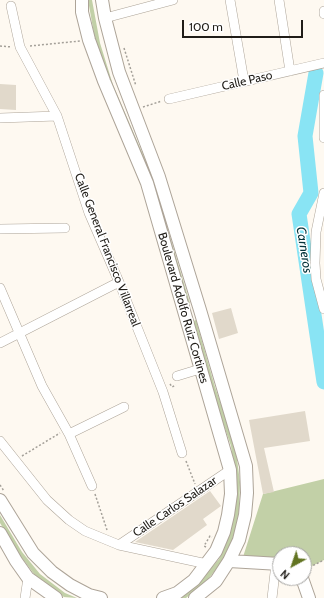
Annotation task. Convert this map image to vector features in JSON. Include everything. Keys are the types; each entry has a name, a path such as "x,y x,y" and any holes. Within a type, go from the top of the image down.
{"main road":[{"name":"Boulevard Adolfo Ruiz Cortines","path":"82,0 82,12 89,40 104,81 147,183 230,470 231,494 224,532 216,551 194,580 177,592 163,598"},
{"name":"Boulevard Adolfo Ruiz Cortines","path":"102,0 105,18 119,72 159,177 246,466 247,493 245,515 239,540 229,561 216,581 196,598"},
{"path":"184,315 200,310"},
{"path":"4,499 33,552 52,572 70,585 101,598"},
{"path":"0,533 16,562 28,578 56,598"},
{"path":"229,561 272,564"},
{"path":"305,586 309,598"}],"street":[{"path":"230,0 244,81"},
{"path":"279,0 290,71"},
{"path":"105,18 167,1"},
{"name":"Calle General Francisco Villarreal","path":"11,6 20,47 57,116 89,213 166,386 182,452"},
{"name":"Calle Paso","path":"169,99 323,63"},
{"path":"324,95 324,138"},
{"path":"0,118 57,116"},
{"path":"324,193 316,232 315,263 316,279 324,309"},
{"path":"0,229 65,228"},
{"path":"0,343 119,282"},
{"path":"0,288 21,333 42,386 92,486"},
{"path":"177,376 200,368"},
{"path":"65,433 124,407"},
{"path":"0,441 47,500 69,520 85,531 115,543 207,564"},
{"name":"Calle Carlos Salazar","path":"115,543 230,470"},
{"path":"25,598 28,578"},
{"path":"272,598 274,586"}],"path":[{"path":"0,46 20,47 89,40"},
{"path":"134,110 169,99"},
{"path":"166,386 172,386 179,383 177,376"},
{"path":"15,461 65,433"},
{"path":"182,452 198,491"},
{"path":"0,485 4,499"},
{"path":"92,486 115,543"},
{"path":"312,566 324,560"}],"green space":[{"path":"88,0 92,0 100,43 113,85 150,171 190,303 185,305 96,45"},
{"path":"196,320 215,387 235,444 240,482 239,510 235,534 223,561 209,578 186,598 176,598 205,575 219,559 230,533 234,510 236,483 231,446 211,388 191,322"},
{"path":"324,479 324,560 312,566 312,546 272,546 272,558 243,557 263,494"},
{"path":"0,515 22,552 40,574 65,593 77,598 64,597 37,578 19,554 0,523"}],"building":[{"path":"0,84 16,85 16,110 0,109"},
{"path":"231,308 238,333 219,339 212,313"},
{"path":"305,411 310,441 264,448 274,492 263,494 249,420"},
{"path":"210,491 221,506 203,519 207,525 173,550 135,542"}],"waterway":[{"name":"Carneros","path":"316,73 305,136 311,193 299,214 324,382"}]}
